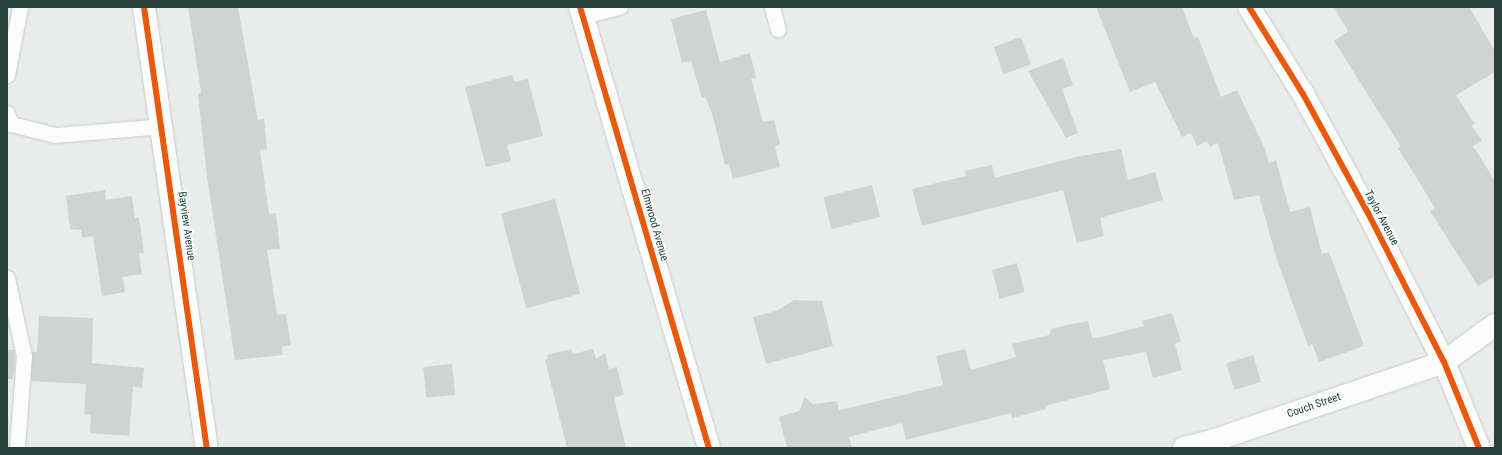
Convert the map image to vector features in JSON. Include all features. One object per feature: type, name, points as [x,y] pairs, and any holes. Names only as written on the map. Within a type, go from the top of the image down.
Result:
[{"type":"street","name":"Bayview Avenue","points":[[144,7],[207,448]]},
{"type":"street","name":"Taylor Avenue","points":[[1249,7],[1304,94],[1444,362],[1479,448]]},
{"type":"street","name":"Elmwood Avenue","points":[[582,12],[710,448]]},
{"type":"street","name":"Couch Street","points":[[1184,448],[1213,444],[1444,362],[1495,325]]},
{"type":"lane","points":[[7,75],[20,7]]},
{"type":"lane","points":[[582,12],[620,7]]},
{"type":"lane","points":[[772,7],[778,29]]},
{"type":"lane","points":[[7,114],[11,124],[55,135],[162,126]]},
{"type":"lane","points":[[7,278],[24,356],[17,448]]},
{"type":"building","points":[[188,7],[238,7],[258,120],[264,119],[267,149],[260,150],[269,214],[276,213],[280,249],[267,250],[277,315],[286,314],[291,345],[282,347],[283,355],[235,360],[207,177],[198,95],[201,92]]},
{"type":"building","points":[[1096,7],[1182,7],[1194,38],[1198,37],[1221,97],[1237,90],[1264,147],[1269,163],[1276,160],[1290,212],[1310,207],[1322,254],[1329,252],[1364,346],[1319,362],[1312,344],[1308,346],[1276,257],[1259,195],[1234,200],[1218,143],[1210,147],[1207,141],[1197,146],[1191,133],[1182,137],[1155,82],[1130,92]]},
{"type":"building","points":[[1334,7],[1469,7],[1495,51],[1495,72],[1456,95],[1475,124],[1472,126],[1482,141],[1473,146],[1495,181],[1495,276],[1478,286],[1430,211],[1435,208],[1398,148],[1401,147],[1334,41],[1348,31]]},
{"type":"building","points":[[706,10],[720,62],[750,53],[756,77],[751,79],[763,122],[774,120],[780,144],[775,146],[780,167],[733,179],[729,164],[725,165],[712,113],[705,97],[702,98],[691,61],[682,63],[671,19]]},
{"type":"building","points":[[1021,37],[1031,64],[1004,74],[994,47]]},
{"type":"building","points":[[1063,58],[1073,85],[1062,89],[1078,133],[1066,138],[1028,71]]},
{"type":"building","points":[[512,75],[514,82],[528,79],[543,136],[507,145],[511,161],[486,167],[465,87]]},
{"type":"building","points":[[1121,149],[1128,180],[1155,172],[1163,200],[1100,218],[1104,236],[1077,243],[1063,190],[922,226],[912,189],[966,176],[965,171],[992,165],[995,178],[1076,157]]},
{"type":"building","points":[[872,185],[880,217],[831,229],[823,197]]},
{"type":"building","points":[[105,190],[106,200],[132,196],[135,218],[139,218],[144,253],[139,254],[142,274],[123,277],[125,292],[102,296],[93,236],[82,238],[81,230],[70,229],[66,196]]},
{"type":"building","points":[[555,199],[580,294],[526,308],[501,213]]},
{"type":"building","points":[[1017,263],[1025,292],[1000,299],[992,270]]},
{"type":"building","points":[[794,300],[822,301],[833,346],[766,364],[753,317],[776,311]]},
{"type":"building","points":[[1172,313],[1181,341],[1175,344],[1182,370],[1153,378],[1146,352],[1103,360],[1110,389],[1045,406],[1046,409],[1012,418],[1011,413],[906,440],[902,423],[849,437],[852,448],[787,448],[779,417],[799,411],[805,397],[813,404],[837,401],[839,410],[862,405],[943,385],[936,356],[965,349],[971,370],[1016,357],[1012,344],[1049,335],[1051,329],[1088,321],[1092,338],[1097,338],[1144,326],[1142,321]]},
{"type":"building","points":[[39,316],[93,318],[92,363],[144,368],[142,388],[133,387],[129,436],[90,433],[91,415],[84,414],[86,384],[31,381],[32,352],[37,352]]},
{"type":"building","points":[[571,349],[573,354],[593,349],[596,359],[605,353],[609,369],[617,367],[624,395],[614,397],[626,448],[567,448],[545,360],[548,359],[547,355]]},
{"type":"building","points":[[7,350],[14,350],[15,357],[13,379],[7,379]]},
{"type":"building","points":[[1253,355],[1261,382],[1234,390],[1226,363]]},
{"type":"building","points":[[452,364],[455,395],[426,398],[423,367]]},
{"type":"cycle path","points":[[144,7],[207,448]]},
{"type":"cycle path","points":[[580,7],[709,448]]},
{"type":"cycle path","points":[[1249,7],[1303,94],[1368,213],[1444,362],[1479,448]]}]
